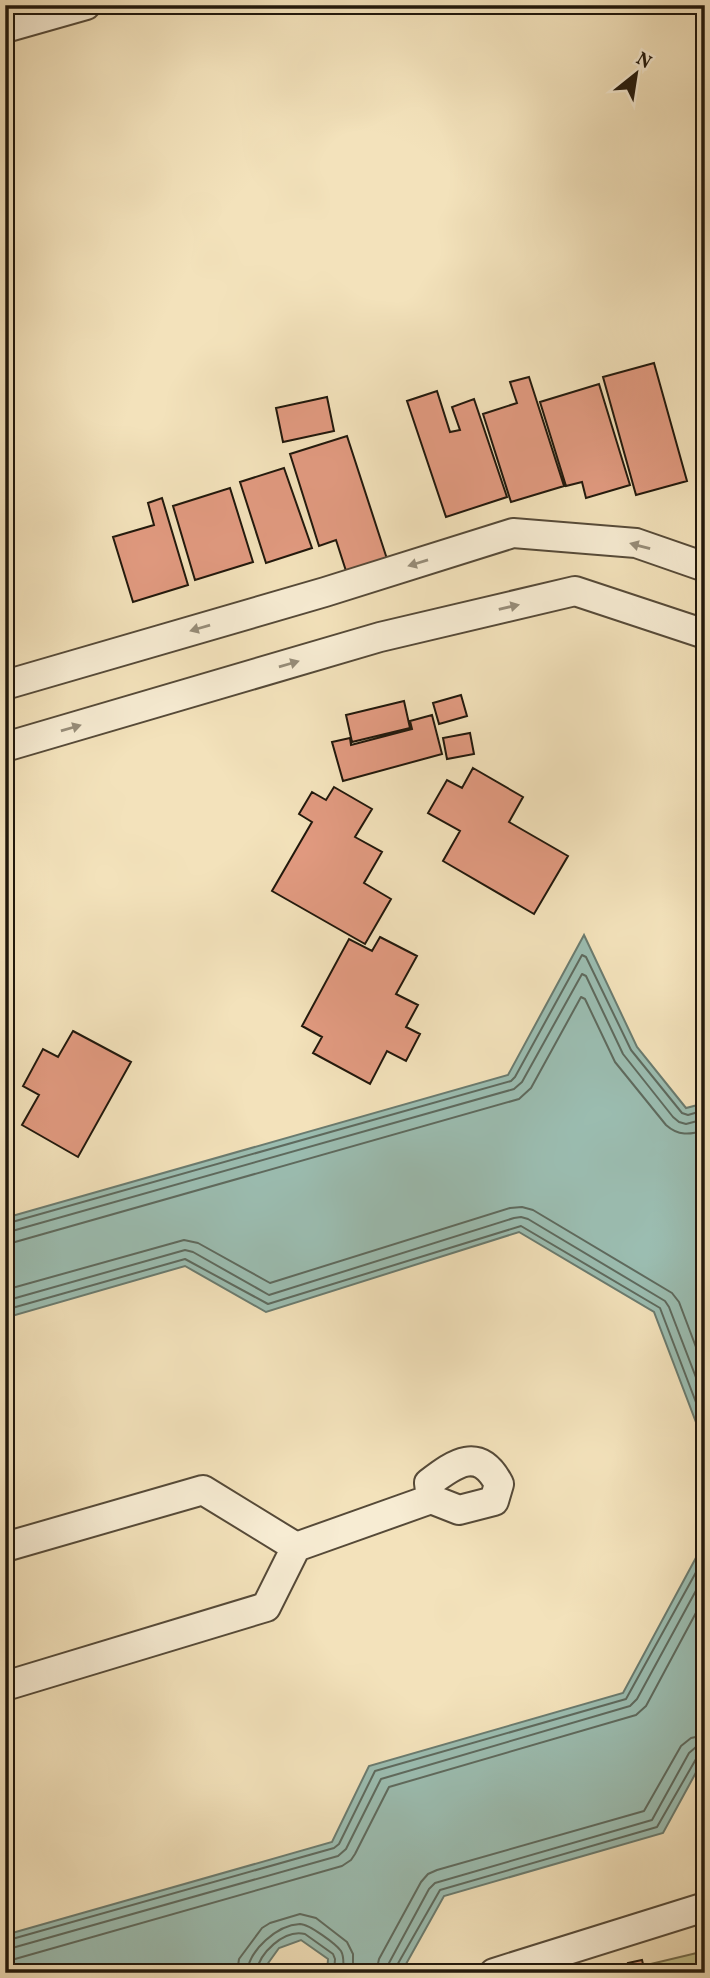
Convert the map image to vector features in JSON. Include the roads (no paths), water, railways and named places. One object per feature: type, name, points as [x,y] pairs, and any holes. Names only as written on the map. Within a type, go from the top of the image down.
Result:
[{"type":"street","points":[[5,28],[86,5]]},
{"type":"street","points":[[5,685],[325,592],[513,533],[635,543],[705,567]]},
{"type":"street","points":[[5,747],[380,637],[575,592],[705,634]]},
{"type":"street","points":[[5,1547],[203,1490],[296,1547]]},
{"type":"street","points":[[5,1686],[266,1607],[296,1547],[431,1499]]},
{"type":"street","points":[[494,1973],[705,1907]]},
{"type":"water","points":[[584,935],[637,1047],[686,1108],[705,1103],[705,1446],[654,1312],[519,1232],[266,1312],[185,1266],[5,1318],[5,1218],[508,1075]]},
{"type":"water","points":[[705,1541],[705,1756],[663,1833],[444,1896],[401,1973],[327,1973],[328,1959],[301,1940],[279,1948],[261,1973],[5,1973],[5,1935],[332,1842],[369,1766],[623,1693]]}]
